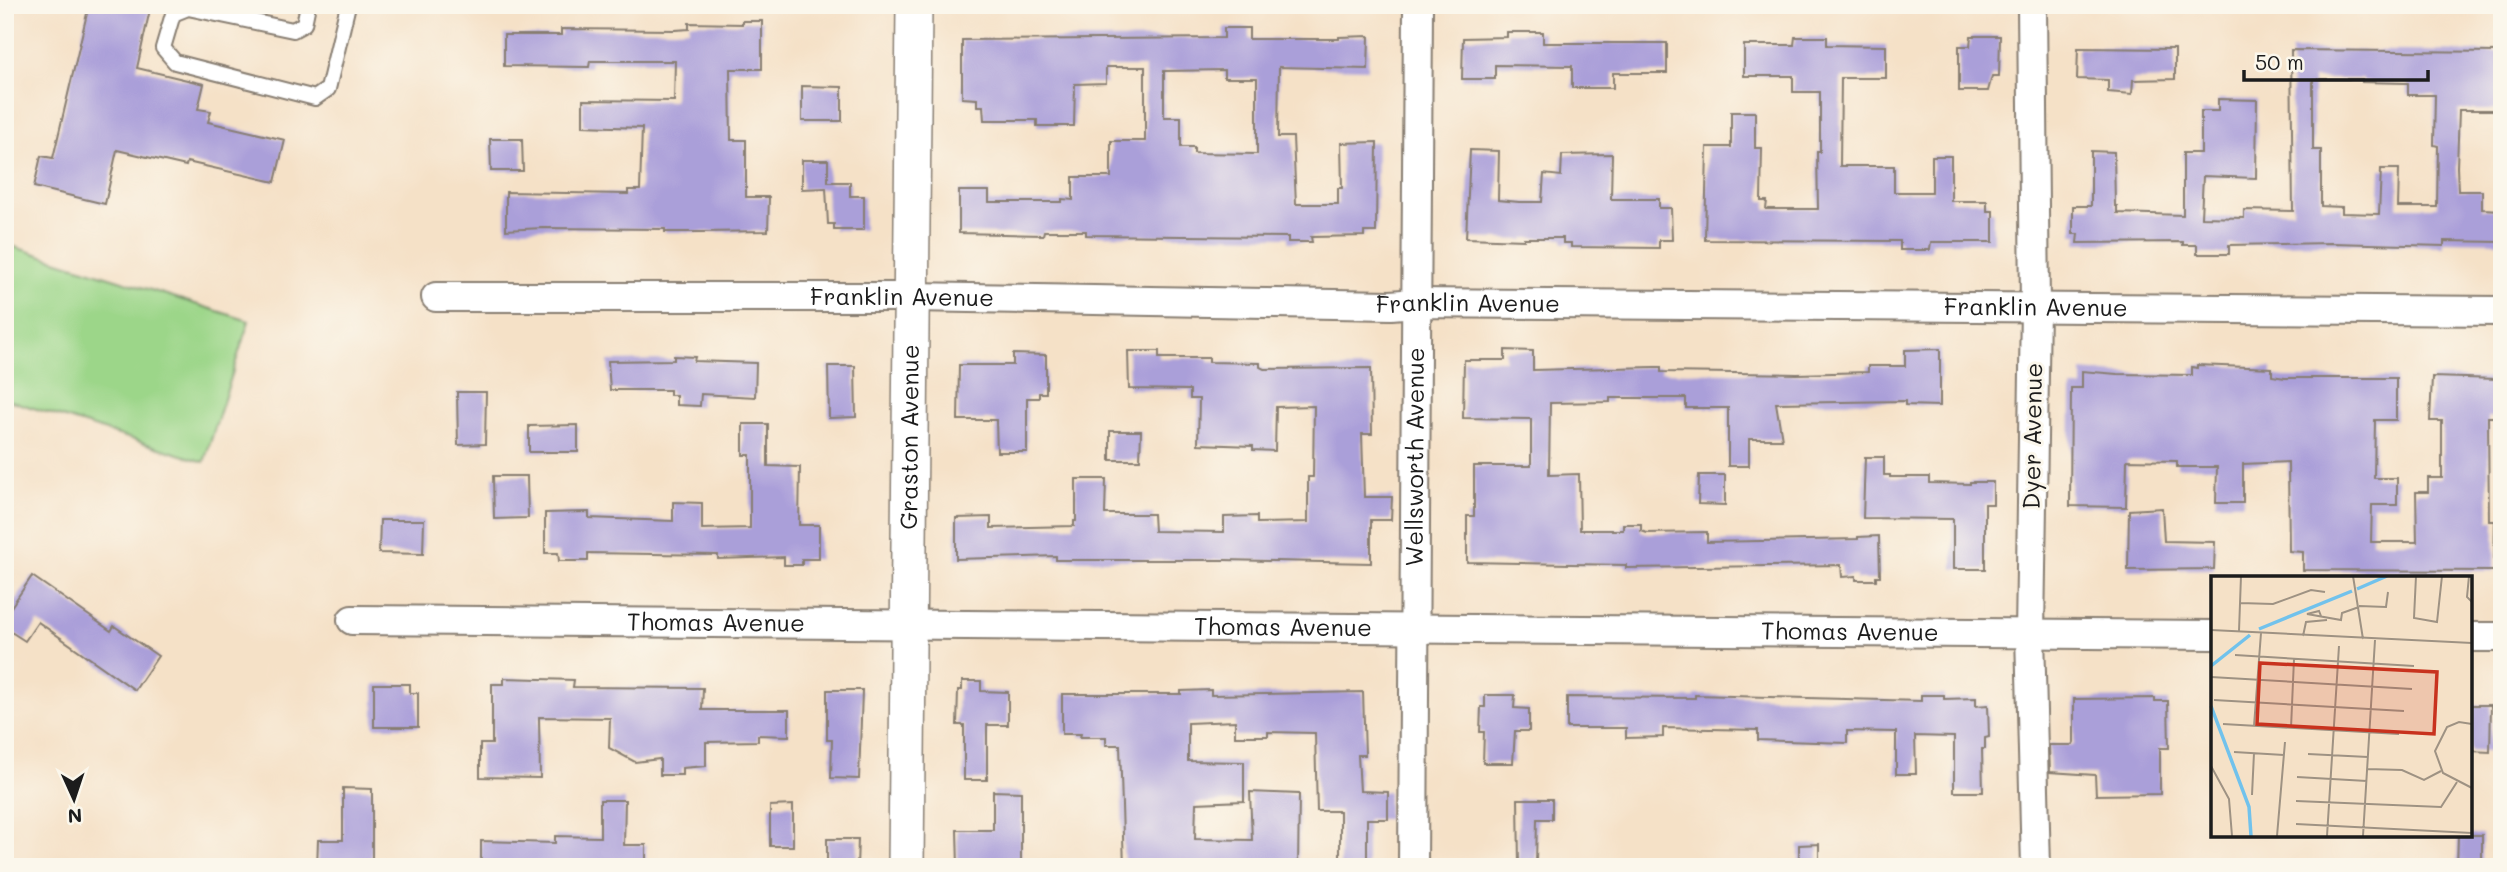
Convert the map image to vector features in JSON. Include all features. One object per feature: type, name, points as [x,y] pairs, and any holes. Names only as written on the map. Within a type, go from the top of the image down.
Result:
[{"type":"street","name":"Graston Avenue","points":[[905,867],[914,5]]},
{"type":"street","name":"Wellsworth Avenue","points":[[1413,867],[1418,5]]},
{"type":"street","name":"Dyer Avenue","points":[[2032,5],[2035,307],[2030,634],[2035,867]]},
{"type":"street","name":"Franklin Avenue","points":[[436,297],[912,297],[1391,305],[1415,303],[2502,311]]},
{"type":"street","name":"Thomas Avenue","points":[[352,620],[2211,635]]},
{"type":"street","points":[[2472,637],[2502,638]]},
{"type":"lane","points":[[308,5],[304,24],[293,30],[188,8],[173,14],[163,48],[175,62],[315,98],[328,89],[348,5]]},
{"type":"green space","points":[[5,244],[249,321],[204,462],[5,399]]},
{"type":"building","points":[[89,5],[151,5],[137,68],[204,84],[198,109],[211,111],[208,122],[285,140],[275,182],[187,162],[186,166],[117,150],[105,204],[34,187],[41,156],[53,158]]},
{"type":"building","points":[[742,21],[762,21],[762,69],[730,69],[731,140],[746,140],[746,197],[769,197],[768,231],[665,232],[665,229],[542,228],[506,230],[506,192],[628,194],[628,190],[640,190],[642,128],[583,126],[583,100],[674,101],[675,61],[590,61],[589,67],[504,66],[504,35],[561,35],[561,29],[675,30],[689,29],[689,23],[742,24]]},
{"type":"building","points":[[1224,28],[1249,28],[1249,39],[1339,39],[1369,36],[1368,69],[1279,67],[1278,137],[1293,137],[1296,204],[1338,204],[1338,188],[1342,188],[1341,143],[1377,142],[1376,232],[1364,232],[1364,236],[1311,237],[1312,242],[1288,242],[1288,237],[1086,235],[1086,231],[1044,231],[1043,235],[959,233],[959,191],[989,191],[989,202],[1073,200],[1073,177],[1111,177],[1111,141],[1145,141],[1145,67],[1106,67],[1106,83],[1075,84],[1074,126],[1037,126],[1037,120],[984,120],[983,106],[977,106],[977,99],[962,98],[962,40],[1224,38]],"holes":[[[1224,70],[1224,78],[1257,78],[1257,154],[1194,153],[1194,147],[1181,147],[1181,117],[1164,117],[1164,71]]]},
{"type":"building","points":[[1507,32],[1543,32],[1543,43],[1667,43],[1667,73],[1613,73],[1613,88],[1572,88],[1572,66],[1495,65],[1495,79],[1462,79],[1463,38],[1507,37]]},
{"type":"building","points":[[1971,36],[2000,36],[1999,76],[1992,76],[1988,91],[1959,91],[1959,46],[1970,46]]},
{"type":"building","points":[[1795,37],[1827,37],[1827,45],[1886,46],[1886,78],[1841,78],[1840,166],[1894,166],[1894,192],[1932,192],[1932,156],[1951,156],[1951,201],[1987,201],[1987,211],[1993,211],[1993,242],[1931,242],[1930,250],[1900,250],[1900,241],[1705,240],[1707,147],[1731,147],[1731,112],[1755,112],[1755,148],[1762,148],[1761,201],[1767,201],[1766,209],[1818,209],[1820,92],[1793,92],[1793,76],[1744,76],[1744,45],[1794,45]]},
{"type":"building","points":[[2078,48],[2175,49],[2175,79],[2133,80],[2132,94],[2108,92],[2108,80],[2077,79]]},
{"type":"building","points":[[2291,50],[2502,52],[2502,110],[2459,110],[2457,167],[2458,191],[2482,191],[2482,209],[2502,210],[2501,242],[2444,241],[2444,246],[2332,243],[2229,245],[2229,254],[2197,254],[2197,245],[2183,245],[2183,242],[2077,243],[2078,234],[2073,234],[2073,206],[2091,206],[2091,151],[2114,152],[2117,213],[2183,215],[2183,153],[2201,153],[2201,111],[2218,111],[2218,99],[2257,100],[2256,178],[2203,176],[2201,217],[2244,218],[2244,210],[2293,211]],"holes":[[[2313,79],[2362,79],[2362,82],[2408,83],[2408,95],[2435,95],[2437,207],[2398,207],[2399,169],[2381,169],[2379,214],[2342,213],[2342,207],[2321,206],[2321,150],[2313,150]]]},
{"type":"building","points":[[802,86],[842,87],[842,121],[802,121]]},
{"type":"building","points":[[490,139],[522,139],[523,171],[491,171]]},
{"type":"building","points":[[1470,150],[1499,151],[1498,200],[1519,202],[1542,202],[1544,174],[1561,176],[1562,155],[1612,154],[1611,199],[1659,199],[1659,208],[1671,208],[1672,240],[1659,240],[1659,248],[1571,247],[1571,243],[1563,243],[1563,238],[1466,238]]},
{"type":"building","points":[[802,160],[828,160],[828,182],[850,182],[850,196],[864,196],[864,230],[834,230],[834,224],[828,224],[826,188],[802,189]]},
{"type":"building","points":[[1940,349],[1940,406],[1905,405],[1905,401],[1776,403],[1782,439],[1749,439],[1749,466],[1728,466],[1728,408],[1686,408],[1686,398],[1610,398],[1610,402],[1550,403],[1549,475],[1579,474],[1580,530],[1623,530],[1623,524],[1641,524],[1641,531],[1647,533],[1707,532],[1707,542],[1858,539],[1879,536],[1880,576],[1876,576],[1876,580],[1856,580],[1856,576],[1842,577],[1841,565],[1626,568],[1626,565],[1467,562],[1467,516],[1474,516],[1474,466],[1531,466],[1531,419],[1463,418],[1464,360],[1505,360],[1505,350],[1533,351],[1533,370],[1661,367],[1661,372],[1797,374],[1868,372],[1868,366],[1905,366],[1905,350]]},
{"type":"building","points":[[1128,351],[1159,351],[1159,358],[1209,358],[1209,362],[1260,363],[1260,367],[1264,369],[1371,368],[1372,434],[1362,434],[1364,497],[1392,497],[1391,520],[1371,520],[1371,563],[1056,560],[1056,556],[956,559],[956,518],[991,517],[991,528],[1074,526],[1076,479],[1106,479],[1105,514],[1153,514],[1154,531],[1224,532],[1224,517],[1257,516],[1257,523],[1308,522],[1308,477],[1313,477],[1314,406],[1276,407],[1275,451],[1253,450],[1253,446],[1198,444],[1199,399],[1190,399],[1190,390],[1129,389]]},
{"type":"building","points":[[1013,354],[1046,355],[1046,393],[1039,393],[1039,398],[1027,398],[1027,452],[997,452],[996,420],[958,420],[959,365],[1013,365]]},
{"type":"building","points":[[674,356],[695,357],[694,361],[756,363],[755,397],[701,394],[700,406],[676,405],[676,395],[670,395],[670,390],[610,390],[608,361],[674,360]]},
{"type":"building","points":[[2197,365],[2272,368],[2272,376],[2285,378],[2396,378],[2396,420],[2375,420],[2374,478],[2397,478],[2397,505],[2372,505],[2371,542],[2417,542],[2416,492],[2428,492],[2428,478],[2442,478],[2442,421],[2430,421],[2432,377],[2498,379],[2498,417],[2488,417],[2489,521],[2495,521],[2494,571],[2303,570],[2303,552],[2289,551],[2288,462],[2243,464],[2243,503],[2216,503],[2217,467],[2177,467],[2177,461],[2127,460],[2126,507],[2070,506],[2071,388],[2082,388],[2082,371],[2192,375],[2192,367],[2197,368]]},
{"type":"building","points":[[828,366],[855,366],[856,417],[829,418]]},
{"type":"building","points":[[457,392],[486,392],[485,444],[458,445]]},
{"type":"building","points":[[743,424],[768,424],[768,466],[800,467],[799,525],[819,525],[819,559],[802,559],[802,565],[784,565],[784,557],[718,559],[718,555],[588,553],[588,561],[559,561],[558,553],[545,553],[545,513],[589,512],[589,518],[673,521],[673,502],[702,503],[702,529],[750,528],[750,455],[743,455]]},
{"type":"building","points":[[578,425],[578,452],[529,452],[529,426]]},
{"type":"building","points":[[1110,431],[1141,431],[1140,460],[1110,460]]},
{"type":"building","points":[[1865,457],[1884,457],[1884,475],[1890,477],[1929,477],[1929,483],[1993,482],[1993,504],[1985,504],[1985,569],[1953,569],[1953,519],[1863,518]]},
{"type":"building","points":[[1699,475],[1725,475],[1725,505],[1698,504]]},
{"type":"building","points":[[493,476],[527,476],[528,518],[494,519]]},
{"type":"building","points":[[2162,508],[2164,541],[2215,542],[2214,569],[2128,570],[2129,510]]},
{"type":"building","points":[[380,520],[424,520],[423,554],[379,553]]},
{"type":"building","points":[[32,576],[111,631],[114,626],[158,656],[135,690],[38,622],[25,641],[5,628],[5,616]]},
{"type":"building","points":[[504,678],[574,680],[573,687],[703,688],[702,710],[789,710],[789,736],[758,735],[758,741],[706,742],[706,766],[682,768],[682,775],[660,775],[660,759],[635,762],[609,748],[610,718],[539,717],[540,778],[480,777],[480,744],[492,744],[492,684],[504,684]]},
{"type":"building","points":[[962,681],[981,681],[981,691],[1008,692],[1008,725],[987,725],[987,780],[964,780],[964,725],[957,725],[958,690],[962,690]]},
{"type":"building","points":[[374,684],[410,684],[410,693],[418,693],[418,727],[374,727]]},
{"type":"building","points":[[827,690],[862,690],[859,779],[831,778],[832,740],[827,740]]},
{"type":"building","points":[[1211,690],[1211,695],[1363,692],[1365,755],[1358,755],[1360,791],[1388,792],[1388,819],[1367,819],[1367,867],[1340,867],[1340,811],[1317,811],[1315,733],[1268,732],[1268,736],[1235,736],[1235,721],[1188,723],[1188,761],[1244,762],[1244,801],[1196,803],[1195,839],[1252,840],[1250,792],[1299,794],[1298,867],[1124,867],[1120,745],[1106,745],[1106,737],[1062,734],[1062,694],[1181,694],[1181,691]]},
{"type":"building","points":[[1485,695],[1515,695],[1514,708],[1529,709],[1529,731],[1515,731],[1513,763],[1483,763],[1484,732],[1480,732],[1481,707],[1485,707]]},
{"type":"building","points":[[1695,695],[1921,701],[1921,695],[1944,695],[1944,699],[1976,698],[1976,706],[1988,705],[1989,737],[1985,738],[1985,749],[1982,749],[1983,792],[1954,792],[1954,737],[1915,736],[1916,774],[1896,774],[1896,732],[1847,731],[1847,743],[1758,740],[1758,730],[1663,728],[1663,737],[1626,738],[1626,728],[1567,728],[1567,697],[1695,698]]},
{"type":"building","points":[[2155,698],[2155,701],[2168,701],[2169,748],[2160,748],[2160,794],[2096,795],[2095,775],[2050,772],[2049,745],[2074,743],[2074,699]]},
{"type":"building","points":[[2472,705],[2491,705],[2490,752],[2472,751]]},
{"type":"building","points":[[343,788],[372,789],[372,867],[317,867],[318,840],[343,840]]},
{"type":"building","points":[[993,791],[1021,792],[1021,867],[958,867],[957,830],[993,830]]},
{"type":"building","points":[[1518,799],[1552,799],[1552,819],[1537,819],[1536,864],[1519,864]]},
{"type":"building","points":[[600,800],[625,800],[624,845],[646,845],[646,867],[481,867],[481,841],[555,843],[555,836],[600,837]]},
{"type":"building","points":[[793,805],[793,846],[770,846],[770,806]]},
{"type":"building","points":[[2482,835],[2482,867],[2457,867],[2458,837]]},
{"type":"building","points":[[827,839],[858,839],[857,867],[827,867]]},
{"type":"building","points":[[1819,844],[1819,867],[1799,867],[1799,845]]}]
